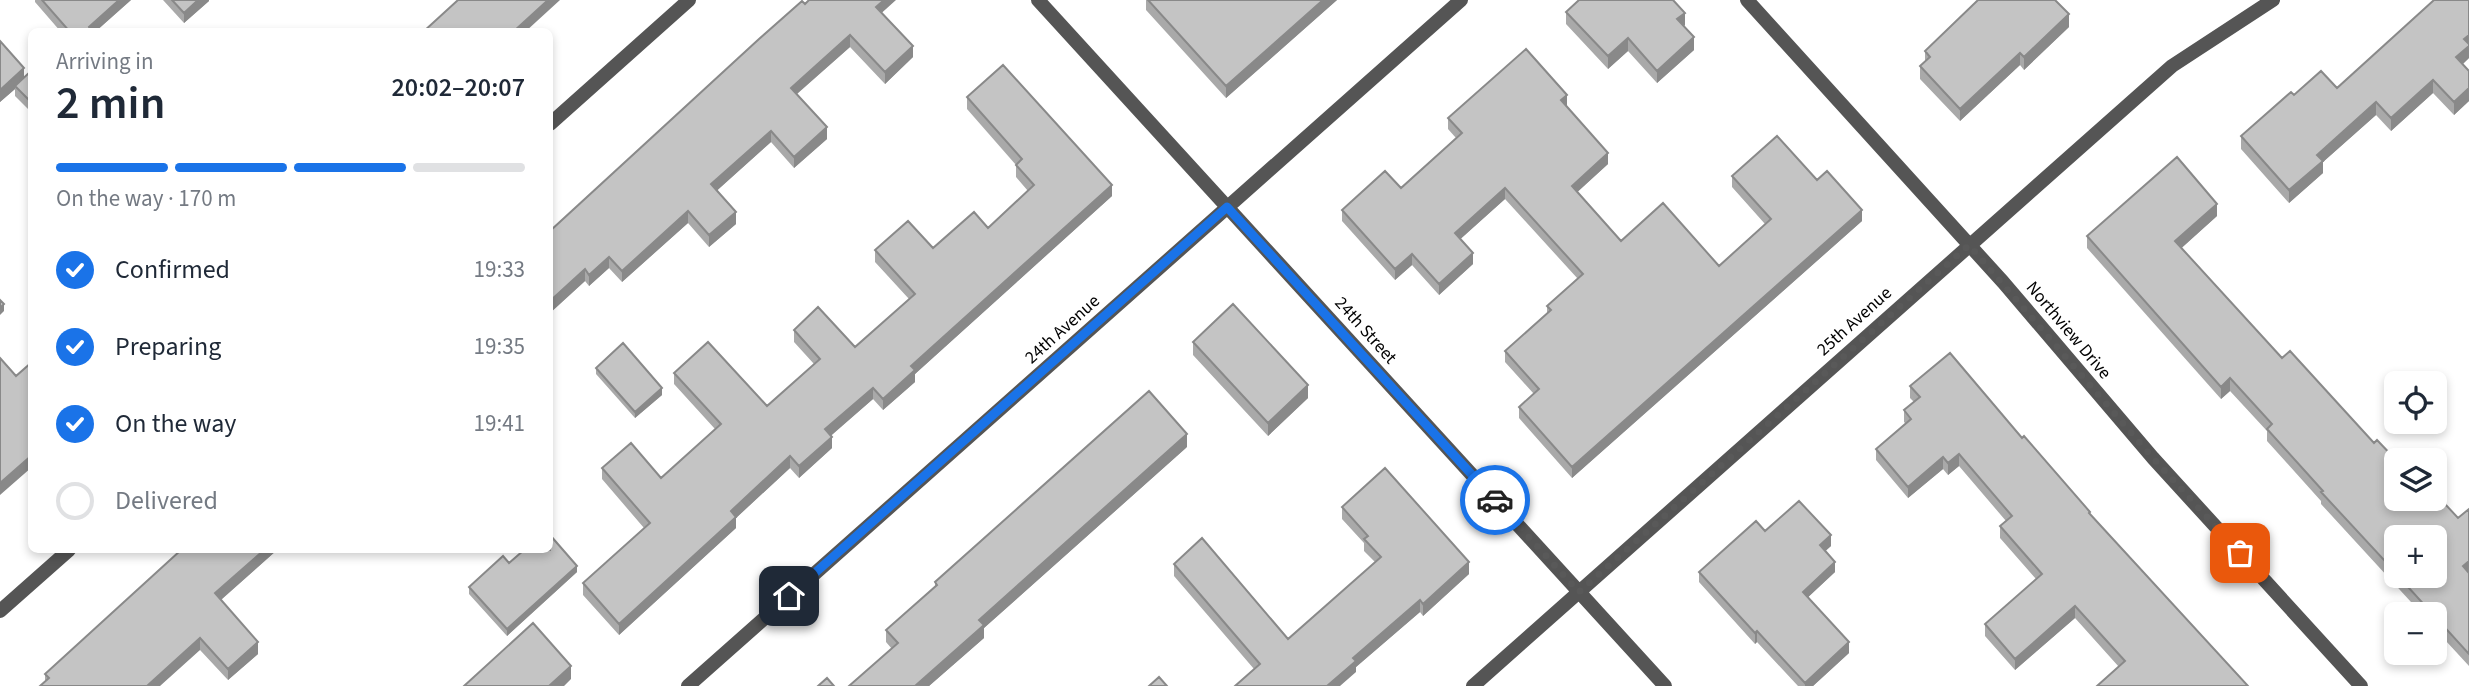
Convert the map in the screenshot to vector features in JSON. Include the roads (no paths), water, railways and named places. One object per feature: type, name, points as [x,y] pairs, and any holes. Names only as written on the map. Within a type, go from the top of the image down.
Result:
[{"type":"street","points":[[553,121],[689,0]]},
{"type":"street","name":"24th Street","points":[[1038,0],[1665,686]]},
{"type":"street","name":"24th Avenue","points":[[688,686],[1461,0]]},
{"type":"street","name":"Northview Drive","points":[[1747,0],[1969,245],[2153,458],[2361,686]]},
{"type":"street","name":"25th Avenue","points":[[1473,686],[2172,66],[2273,0]]},
{"type":"street","points":[[0,611],[66,553]]}]
